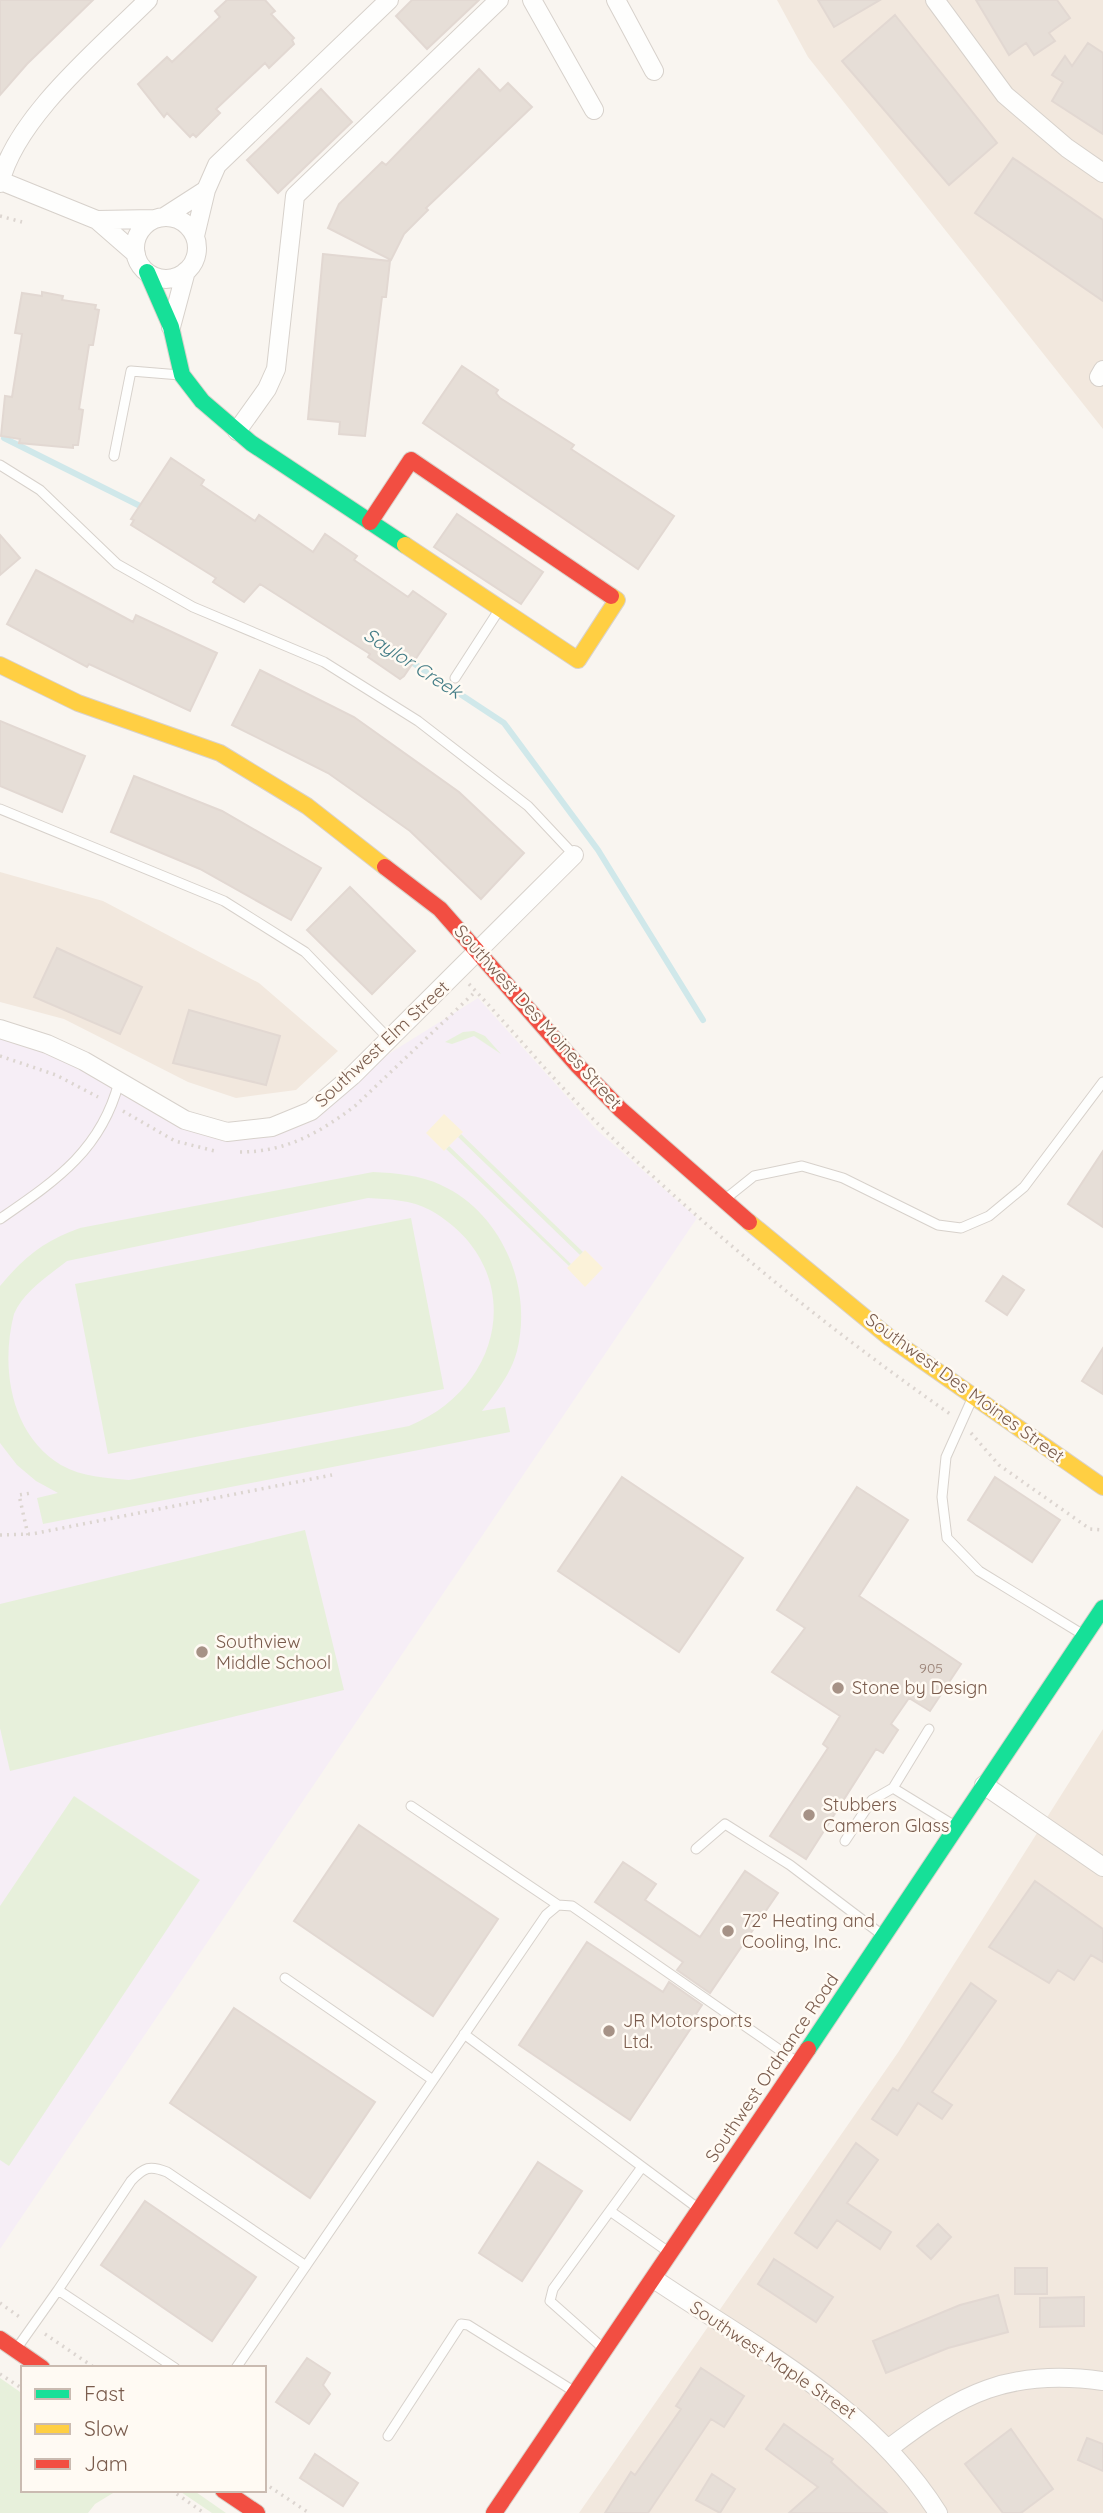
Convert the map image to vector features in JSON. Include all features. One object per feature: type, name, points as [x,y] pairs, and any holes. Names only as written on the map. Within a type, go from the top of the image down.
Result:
[{"type":"street","points":[[148,0],[52,95],[3,159],[0,182],[97,220],[136,254],[147,272],[171,327],[182,375],[202,401],[237,431],[370,522],[578,660],[617,600],[411,460],[370,522]]},
{"type":"street","points":[[171,327],[186,271],[196,255],[195,236],[206,190],[217,165],[389,0]]},
{"type":"street","points":[[237,431],[267,388],[276,369],[295,196],[499,0]]},
{"type":"street","points":[[532,0],[594,110]]},
{"type":"street","points":[[616,0],[654,71]]},
{"type":"street","points":[[935,0],[1005,95],[1067,148],[1103,173]]},
{"type":"street","points":[[136,254],[139,233],[206,190]]},
{"type":"street","points":[[97,220],[160,218],[183,221],[195,236]]},
{"type":"street","points":[[147,272],[167,279],[186,271]]},
{"type":"street","name":"Southwest Des Moines Street","points":[[0,665],[78,703],[220,754],[307,806],[440,909],[620,1109],[723,1201],[890,1338],[1103,1487]]},
{"type":"street","name":"Southwest Elm Street","points":[[0,1029],[47,1044],[185,1120],[227,1132],[272,1127],[311,1111],[479,952],[574,855]]},
{"type":"street","name":"Southwest Ordnance Road","points":[[494,2513],[671,2254],[1103,1608]]},
{"type":"street","points":[[984,1785],[1103,1867]]},
{"type":"street","name":"Southwest Maple Street","points":[[654,2279],[839,2402],[888,2449],[938,2513]]},
{"type":"street","points":[[0,2339],[39,2366]]},
{"type":"street","points":[[888,2449],[932,2416],[981,2392],[1020,2379],[1057,2377],[1103,2381]]},
{"type":"street","points":[[226,2492],[257,2513]]},
{"type":"lane","points":[[114,456],[131,371],[182,375]]},
{"type":"lane","points":[[0,465],[40,490],[117,564],[193,607],[324,662],[418,721],[528,806],[574,855]]},
{"type":"lane","points":[[455,678],[500,608]]},
{"type":"lane","points":[[0,809],[224,901],[305,952],[389,1039]]},
{"type":"lane","points":[[0,1219],[60,1178],[77,1161],[98,1134],[120,1082]]},
{"type":"lane","points":[[723,1201],[754,1176],[802,1166],[843,1178],[938,1225],[961,1228],[989,1216],[1024,1187],[1103,1082]]},
{"type":"lane","points":[[974,1395],[946,1457],[942,1497],[947,1538],[979,1571],[1085,1636]]},
{"type":"lane","points":[[845,1841],[872,1800],[893,1787],[929,1729]]},
{"type":"lane","points":[[893,1787],[956,1827]]},
{"type":"lane","points":[[411,1806],[558,1905],[572,1906],[799,2063]]},
{"type":"lane","points":[[696,1849],[724,1824],[790,1865],[883,1936]]},
{"type":"lane","points":[[237,2366],[546,1915],[558,1905]]},
{"type":"lane","points":[[285,1978],[433,2080]]},
{"type":"lane","points":[[464,2034],[700,2210]]},
{"type":"lane","points":[[16,2350],[131,2181],[142,2169],[152,2166],[167,2172],[306,2266]]},
{"type":"lane","points":[[606,2350],[550,2301],[553,2289],[642,2166]]},
{"type":"lane","points":[[610,2211],[671,2254]]},
{"type":"lane","points":[[58,2290],[172,2366]]},
{"type":"lane","points":[[388,2436],[461,2324],[468,2325],[576,2393]]},
{"type":"path","points":[[0,216],[22,222]]},
{"type":"path","points":[[230,1152],[262,1152],[298,1144],[334,1122],[355,1106],[497,973]]},
{"type":"path","points":[[0,1056],[56,1075],[175,1141],[220,1152]]},
{"type":"path","points":[[0,1535],[28,1535],[332,1475]]},
{"type":"path","points":[[28,1535],[19,1495],[31,1493]]},
{"type":"path","points":[[0,2303],[92,2366]]},
{"type":"path","points":[[0,2374],[21,2388]]},
{"type":"path","points":[[266,2484],[309,2513]]},
{"type":"path","points":[[174,2492],[204,2513]]},
{"type":"shaded area","points":[[777,0],[1103,0],[1103,429],[808,57]]},
{"type":"shaded area","points":[[0,872],[103,901],[259,983],[338,1051],[296,1090],[236,1098],[188,1082],[64,1019],[0,1002]]},
{"type":"shaded area","name":"Southview Middle School","points":[[478,998],[597,1130],[697,1218],[0,2249],[0,1029],[185,1120],[272,1127]]},
{"type":"shaded area","points":[[1103,1729],[1103,2513],[579,2513],[899,2051]]},
{"type":"green space","points":[[474,1031],[485,1036],[501,1054],[474,1036],[452,1044],[445,1042],[463,1032]]},
{"type":"green space","points":[[461,1134],[583,1252],[580,1255],[458,1137]]},
{"type":"green space","points":[[449,1146],[571,1264],[569,1266],[446,1149]]},
{"type":"green space","points":[[373,1172],[416,1177],[441,1185],[481,1214],[508,1254],[516,1278],[521,1327],[517,1351],[507,1375],[482,1411],[505,1407],[510,1432],[43,1524],[37,1498],[58,1493],[36,1481],[17,1465],[0,1443],[0,1286],[36,1251],[56,1238],[80,1228]],"holes":[[[368,1198],[416,1204],[430,1210],[461,1233],[482,1261],[492,1292],[493,1324],[485,1355],[468,1383],[442,1407],[409,1426],[129,1480],[95,1476],[69,1469],[44,1452],[31,1436],[20,1418],[10,1378],[8,1356],[14,1314],[30,1291],[67,1261]]]},
{"type":"green space","points":[[411,1218],[444,1389],[108,1454],[75,1284]]},
{"type":"green space","points":[[305,1530],[344,1690],[10,1771],[0,1728],[0,1604]]},
{"type":"green space","points":[[74,1796],[200,1880],[9,2166],[0,2160],[0,1906]]},
{"type":"green space","points":[[0,2378],[21,2393],[21,2492],[115,2492],[95,2504],[88,2513],[0,2513]]},
{"type":"green space","points":[[181,2492],[196,2492],[226,2513],[212,2513]]},
{"type":"sand","points":[[444,1114],[463,1132],[444,1151],[426,1133]]},
{"type":"sand","points":[[585,1250],[603,1268],[585,1287],[567,1268]]},
{"type":"building","points":[[0,0],[93,0],[27,64],[0,95]]},
{"type":"building","points":[[227,0],[265,0],[275,11],[271,14],[294,38],[294,44],[269,68],[265,63],[216,109],[220,113],[196,137],[193,134],[190,137],[167,113],[164,117],[138,84],[167,57],[172,62],[220,17],[215,11]]},
{"type":"building","points":[[412,0],[479,0],[427,49],[396,16]]},
{"type":"building","points":[[818,0],[880,0],[834,27]]},
{"type":"building","points":[[976,0],[1057,0],[1070,18],[1049,33],[1055,41],[1034,55],[1026,43],[1009,55]]},
{"type":"building","points":[[895,15],[997,143],[949,185],[842,61]]},
{"type":"building","points":[[1088,43],[1103,53],[1103,134],[1052,101],[1063,82],[1052,75],[1065,56],[1072,66]]},
{"type":"building","points":[[479,69],[500,91],[508,83],[532,107],[426,208],[428,210],[404,234],[391,260],[328,228],[339,204],[382,162],[386,165]]},
{"type":"building","points":[[321,89],[352,122],[278,193],[247,160]]},
{"type":"building","points":[[1013,158],[1103,220],[1103,301],[975,213]]},
{"type":"building","points":[[323,254],[390,261],[386,297],[382,297],[365,436],[339,434],[340,422],[308,419]]},
{"type":"building","points":[[42,292],[63,296],[62,300],[96,305],[95,309],[99,310],[93,345],[89,345],[79,409],[83,410],[78,445],[73,445],[73,448],[19,443],[20,439],[1,436],[5,396],[12,397],[22,334],[15,333],[22,293],[42,296]]},
{"type":"building","points":[[462,366],[498,390],[496,393],[500,398],[574,445],[571,449],[674,516],[638,569],[423,423]]},
{"type":"building","points":[[171,458],[204,480],[201,485],[255,521],[259,515],[313,552],[325,534],[357,556],[354,560],[408,597],[413,591],[446,614],[404,676],[400,679],[368,657],[370,654],[260,584],[244,602],[213,582],[216,578],[131,525],[134,520],[131,519]]},
{"type":"building","points":[[457,514],[543,572],[521,604],[434,547]]},
{"type":"building","points":[[0,535],[20,558],[0,575]]},
{"type":"building","points":[[36,570],[133,622],[136,615],[217,653],[190,711],[89,664],[87,667],[7,624]]},
{"type":"building","points":[[260,670],[354,717],[459,792],[524,853],[481,899],[410,831],[328,773],[232,725]]},
{"type":"building","points":[[0,721],[85,756],[62,812],[0,786]]},
{"type":"building","points":[[134,776],[222,811],[321,868],[291,920],[200,869],[111,832]]},
{"type":"building","points":[[350,887],[415,951],[372,994],[307,930]]},
{"type":"building","points":[[57,948],[142,987],[120,1034],[34,997]]},
{"type":"building","points":[[189,1010],[280,1036],[266,1085],[173,1063]]},
{"type":"building","points":[[1103,1151],[1103,1227],[1068,1204]]},
{"type":"building","points":[[1003,1276],[1024,1290],[1007,1315],[986,1301]]},
{"type":"building","points":[[1103,1348],[1103,1394],[1082,1381]]},
{"type":"building","points":[[622,1477],[743,1558],[679,1652],[558,1571]]},
{"type":"building","points":[[995,1477],[1060,1520],[1032,1562],[968,1520]]},
{"type":"building","points":[[857,1487],[908,1520],[859,1596],[961,1664],[930,1711],[909,1698],[891,1724],[898,1730],[883,1753],[876,1749],[806,1859],[770,1836],[828,1748],[823,1744],[840,1716],[772,1672],[805,1628],[777,1610]]},
{"type":"building","points":[[359,1825],[498,1919],[433,2016],[294,1921]]},
{"type":"building","points":[[623,1862],[656,1884],[645,1900],[700,1937],[745,1871],[778,1893],[710,1993],[677,1970],[683,1962],[595,1902]]},
{"type":"building","points":[[1035,1881],[1103,1929],[1103,1962],[1091,1955],[1074,1980],[1058,1970],[1049,1983],[989,1947]]},
{"type":"building","name":"JR Motorsports Ltd.","points":[[587,1942],[663,1992],[669,1982],[702,2005],[696,2014],[699,2016],[630,2120],[519,2045]]},
{"type":"building","points":[[971,1983],[996,2001],[932,2092],[952,2105],[942,2119],[918,2103],[897,2135],[872,2119],[893,2088],[898,2091]]},
{"type":"building","points":[[234,2008],[375,2102],[310,2198],[170,2103]]},
{"type":"building","points":[[856,2143],[878,2160],[847,2203],[891,2232],[880,2249],[837,2220],[817,2248],[795,2233]]},
{"type":"building","points":[[538,2162],[582,2191],[522,2281],[479,2253]]},
{"type":"building","points":[[145,2201],[256,2277],[212,2341],[101,2265]]},
{"type":"building","points":[[938,2224],[951,2237],[931,2259],[917,2246]]},
{"type":"building","points":[[774,2259],[833,2297],[816,2322],[758,2284]]},
{"type":"building","points":[[1015,2268],[1047,2268],[1047,2294],[1015,2294]]},
{"type":"building","points":[[998,2295],[1008,2332],[948,2348],[886,2373],[873,2341],[960,2305]]},
{"type":"building","points":[[1084,2297],[1084,2326],[1040,2327],[1040,2298]]},
{"type":"building","points":[[307,2358],[330,2373],[323,2385],[330,2394],[309,2424],[276,2402]]},
{"type":"building","points":[[701,2368],[744,2396],[724,2427],[711,2419],[648,2513],[605,2513],[631,2472],[635,2475],[681,2409],[676,2406]]},
{"type":"building","points":[[784,2424],[833,2459],[831,2462],[887,2513],[789,2513],[818,2487],[766,2449]]},
{"type":"building","points":[[1011,2429],[1053,2489],[1021,2513],[1003,2513],[965,2464]]},
{"type":"building","points":[[1087,2438],[1103,2444],[1103,2471],[1078,2460]]},
{"type":"building","points":[[315,2454],[358,2483],[343,2506],[300,2478]]},
{"type":"building","points":[[712,2474],[735,2489],[720,2513],[696,2500]]},
{"type":"waterway","name":"Saylor Creek","points":[[4,438],[146,509]]},
{"type":"waterway","name":"Saylor Creek","points":[[407,659],[504,723],[598,850],[703,1020]]},
{"type":"traffic: fast","points":[[147,272],[171,327],[182,375],[202,401],[251,443],[405,545]]},
{"type":"traffic: fast","points":[[808,2049],[1103,1608]]},
{"type":"traffic: slow","points":[[405,545],[578,660],[617,600],[611,596]]},
{"type":"traffic: slow","points":[[0,665],[78,703],[220,753],[307,806],[385,867]]},
{"type":"traffic: slow","points":[[749,1222],[890,1338],[1103,1487]]},
{"type":"traffic: jam","points":[[370,522],[411,460],[611,596]]},
{"type":"traffic: jam","points":[[385,867],[440,909],[578,1066],[620,1109],[749,1222]]},
{"type":"traffic: jam","points":[[494,2513],[808,2049]]},
{"type":"traffic: jam","points":[[0,2339],[39,2366]]},
{"type":"traffic: jam","points":[[226,2492],[257,2513]]},
{"type":"place","name":"Southview Middle School","points":[[202,1652]]},
{"type":"place","name":"Stone by Design","points":[[838,1688]]},
{"type":"place","name":"Stubbers Cameron Glass","points":[[809,1815]]},
{"type":"place","name":"72° Heating and Cooling, Inc.","points":[[728,1931]]},
{"type":"place","name":"JR Motorsports Ltd.","points":[[609,2031]]}]
